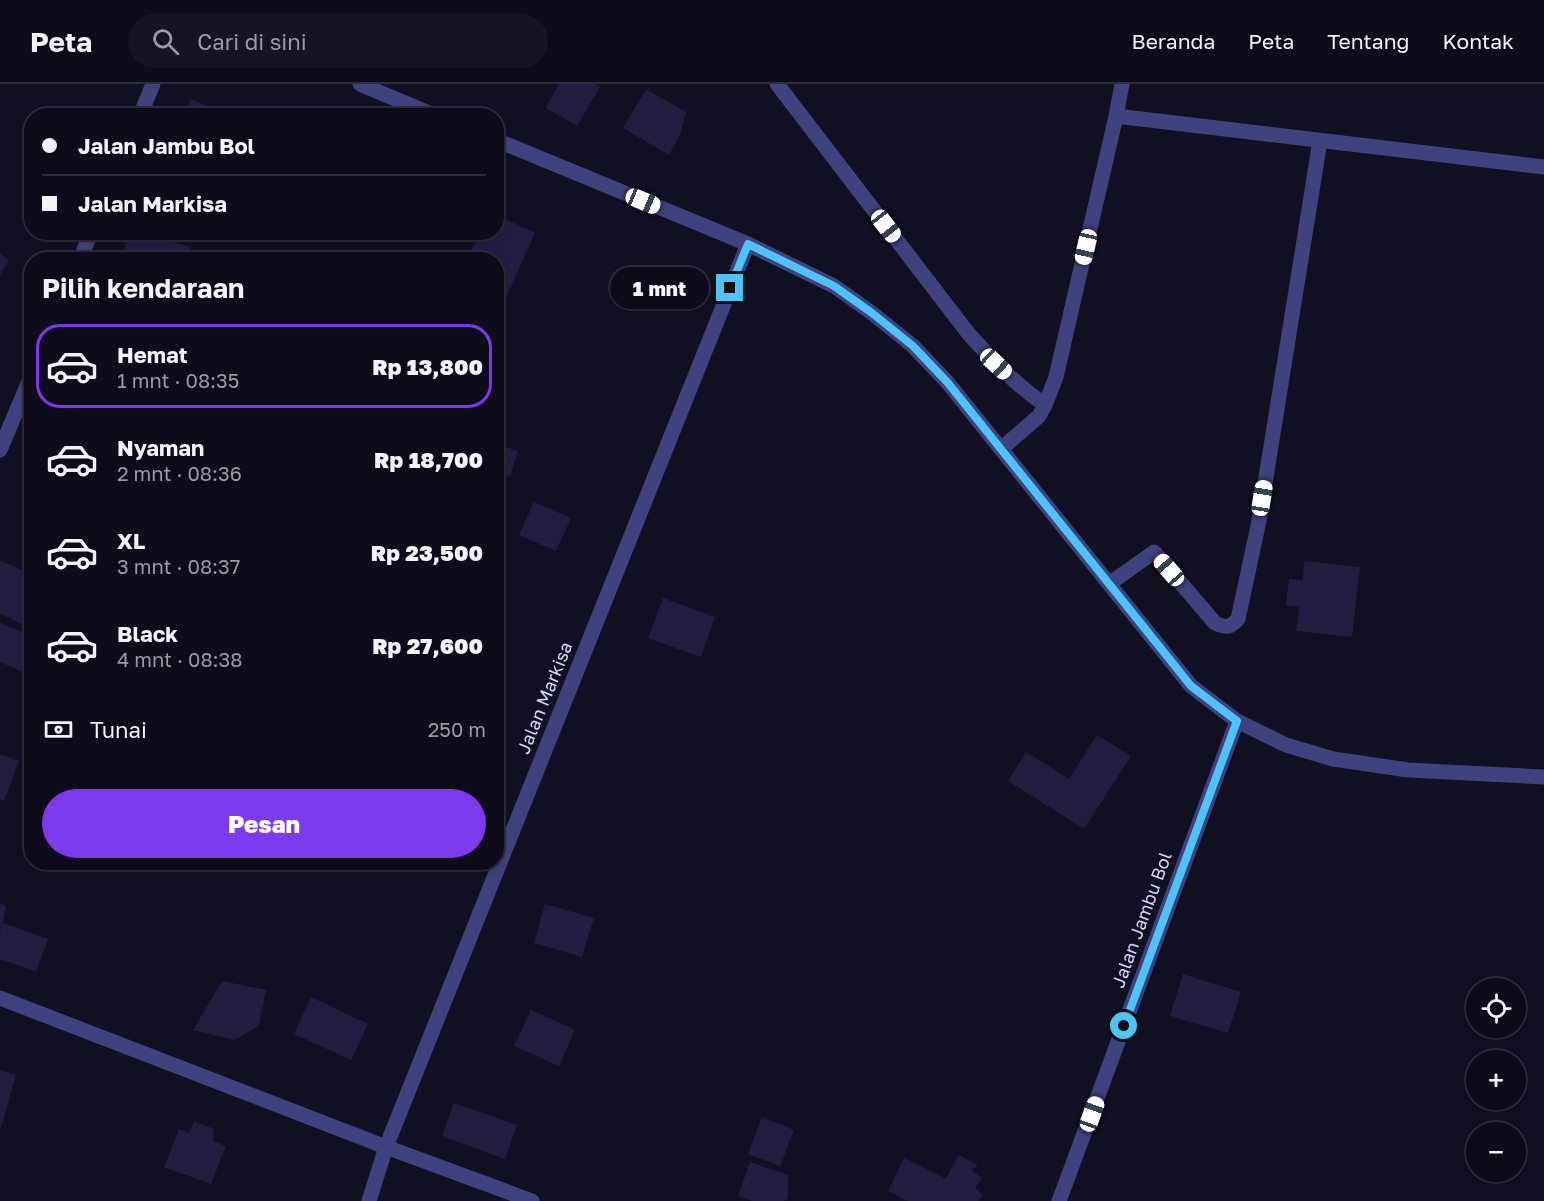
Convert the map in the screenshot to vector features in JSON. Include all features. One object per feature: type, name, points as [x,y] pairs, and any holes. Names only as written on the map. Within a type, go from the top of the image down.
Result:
[{"type":"street","points":[[143,108],[153,84]]},
{"type":"street","points":[[360,84],[417,108]]},
{"type":"street","points":[[777,84],[968,333],[1042,410]]},
{"type":"street","points":[[1001,449],[1042,410],[1056,377],[1122,84]]},
{"type":"street","points":[[1116,116],[1544,167]]},
{"type":"street","points":[[1109,584],[1154,552],[1215,623],[1225,627],[1231,626],[1238,620],[1258,520],[1320,141]]},
{"type":"street","points":[[504,144],[748,244],[834,286],[872,313],[913,346],[948,383],[1191,686],[1237,721],[1286,745],[1333,759],[1408,770],[1544,777]]},
{"type":"street","name":"Jalan Markisa","points":[[504,853],[748,244]]},
{"type":"street","points":[[0,450],[24,393]]},
{"type":"street","name":"Jalan Jambu Bol","points":[[1059,1201],[1237,721]]},
{"type":"street","name":"Jalan Markisa","points":[[369,1201],[386,1147],[497,870]]},
{"type":"street","points":[[0,999],[532,1201]]},
{"type":"building","points":[[559,84],[595,84],[600,87],[577,126],[546,108]]},
{"type":"building","points":[[646,89],[686,112],[681,133],[669,155],[623,128]]},
{"type":"building","points":[[191,99],[212,108],[187,108]]},
{"type":"building","points":[[504,219],[535,233],[505,300],[504,252],[470,252],[477,240],[504,240]]},
{"type":"building","points":[[127,240],[165,240],[191,247],[188,252],[124,252]]},
{"type":"building","points":[[0,254],[9,260],[0,275]]},
{"type":"building","points":[[504,447],[518,451],[510,477],[504,475]]},
{"type":"building","points":[[534,502],[571,518],[556,551],[519,535]]},
{"type":"building","points":[[0,560],[24,571],[24,626],[0,613]]},
{"type":"building","points":[[1304,561],[1360,567],[1352,637],[1296,631],[1299,607],[1286,605],[1289,579],[1303,580]]},
{"type":"building","points":[[663,598],[715,617],[701,657],[648,638]]},
{"type":"building","points":[[0,623],[24,633],[24,672],[0,662]]},
{"type":"building","points":[[1097,735],[1131,756],[1084,829],[1008,781],[1026,752],[1069,779]]},
{"type":"building","points":[[0,754],[19,761],[4,801],[0,799]]},
{"type":"building","points":[[0,904],[6,906],[3,923],[48,939],[36,972],[0,959],[2,926],[0,930]]},
{"type":"building","points":[[545,904],[594,918],[582,957],[534,943]]},
{"type":"building","points":[[1183,974],[1241,992],[1228,1033],[1170,1016]]},
{"type":"building","points":[[222,981],[266,990],[259,1026],[234,1040],[193,1030]]},
{"type":"building","points":[[311,997],[368,1024],[351,1060],[294,1034]]},
{"type":"building","points":[[531,1010],[575,1030],[559,1066],[514,1046]]},
{"type":"building","points":[[0,1070],[16,1075],[1,1128],[0,1128]]},
{"type":"building","points":[[454,1103],[517,1125],[505,1159],[442,1136]]},
{"type":"building","points":[[762,1117],[794,1130],[780,1166],[748,1154]]},
{"type":"building","points":[[194,1121],[214,1129],[213,1141],[226,1146],[211,1184],[164,1167],[179,1129],[189,1133]]},
{"type":"building","points":[[958,1155],[978,1165],[971,1170],[982,1178],[975,1188],[983,1195],[978,1201],[908,1201],[888,1191],[904,1158],[946,1179]]},
{"type":"building","points":[[750,1162],[788,1175],[788,1198],[784,1201],[752,1201],[738,1196]]},
{"type":"route","points":[[730,288],[748,244],[834,286],[913,346],[948,383],[1191,686],[1237,721],[1124,1026]]}]
